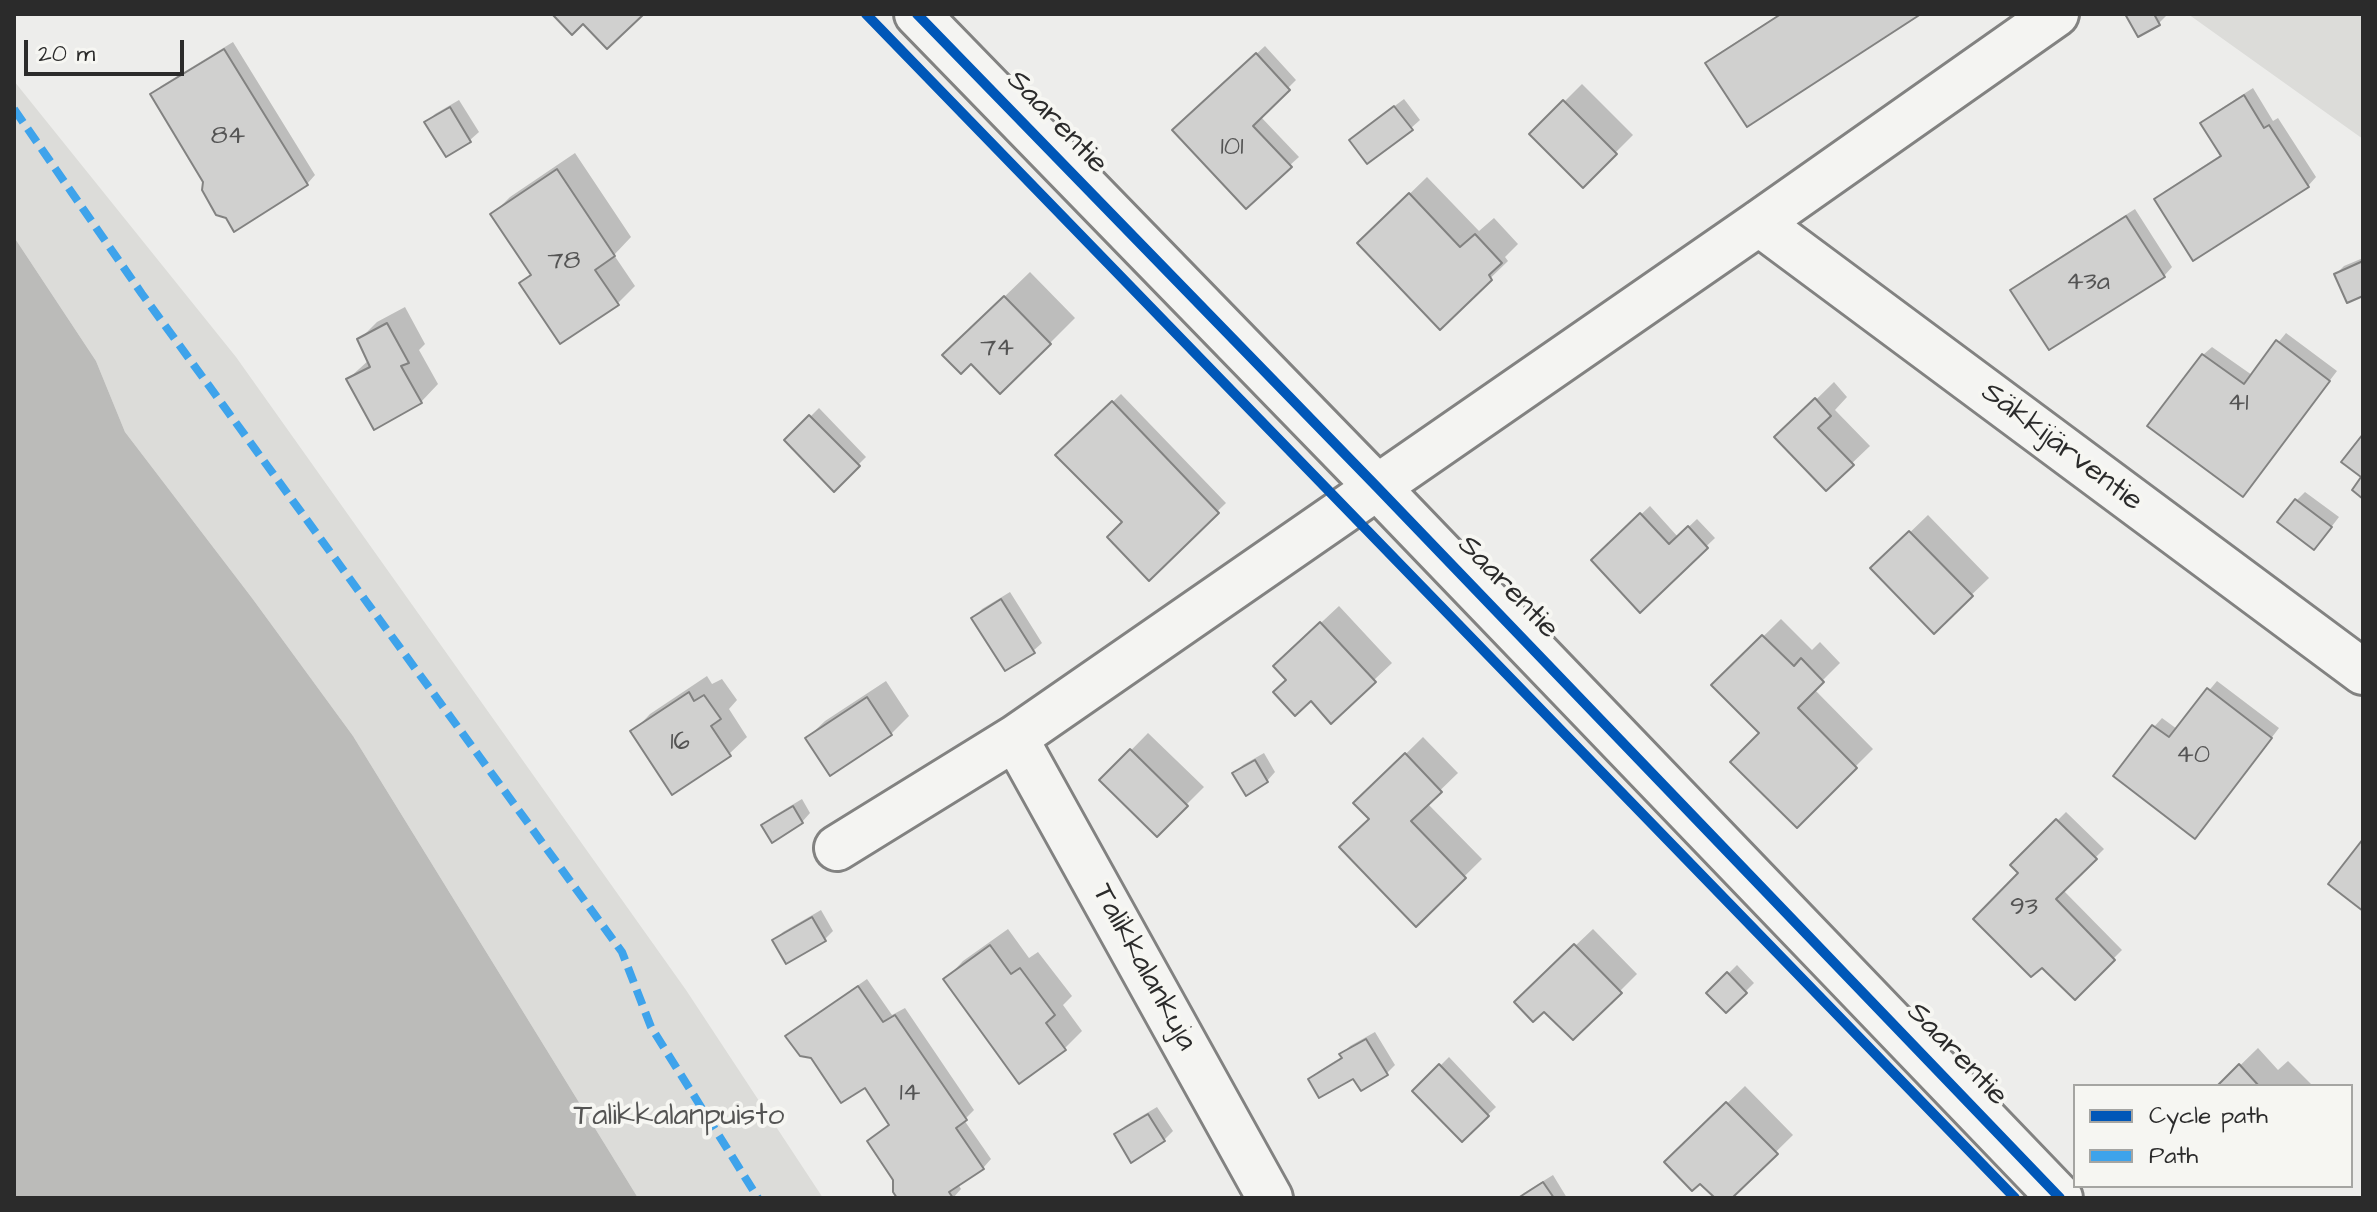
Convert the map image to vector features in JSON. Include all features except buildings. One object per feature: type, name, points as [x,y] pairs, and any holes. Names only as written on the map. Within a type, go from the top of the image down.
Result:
[{"type":"street","name":"Saarentie","points":[[917,14],[1377,487],[2060,1198]]},
{"type":"street","points":[[837,848],[1015,738],[2056,14]]},
{"type":"street","name":"Säkkijärventie","points":[[1759,223],[2363,672]]},
{"type":"street","name":"Talikkalankuja","points":[[1015,738],[1270,1198]]},
{"type":"green space","points":[[2188,14],[2363,14],[2363,139]]},
{"type":"green space","name":"Talikkalanpuisto","points":[[14,81],[236,357],[686,990],[823,1198],[638,1198],[353,736],[125,432],[96,361],[14,237]]},
{"type":"shaded area","points":[[14,237],[96,361],[125,432],[353,736],[638,1198],[14,1198]]},
{"type":"marked path","points":[[14,109],[142,294],[622,952],[651,1027],[758,1198]]},
{"type":"cycle path","points":[[866,14],[2015,1198]]},
{"type":"cycle path","points":[[917,14],[1377,487],[2060,1198]]}]
